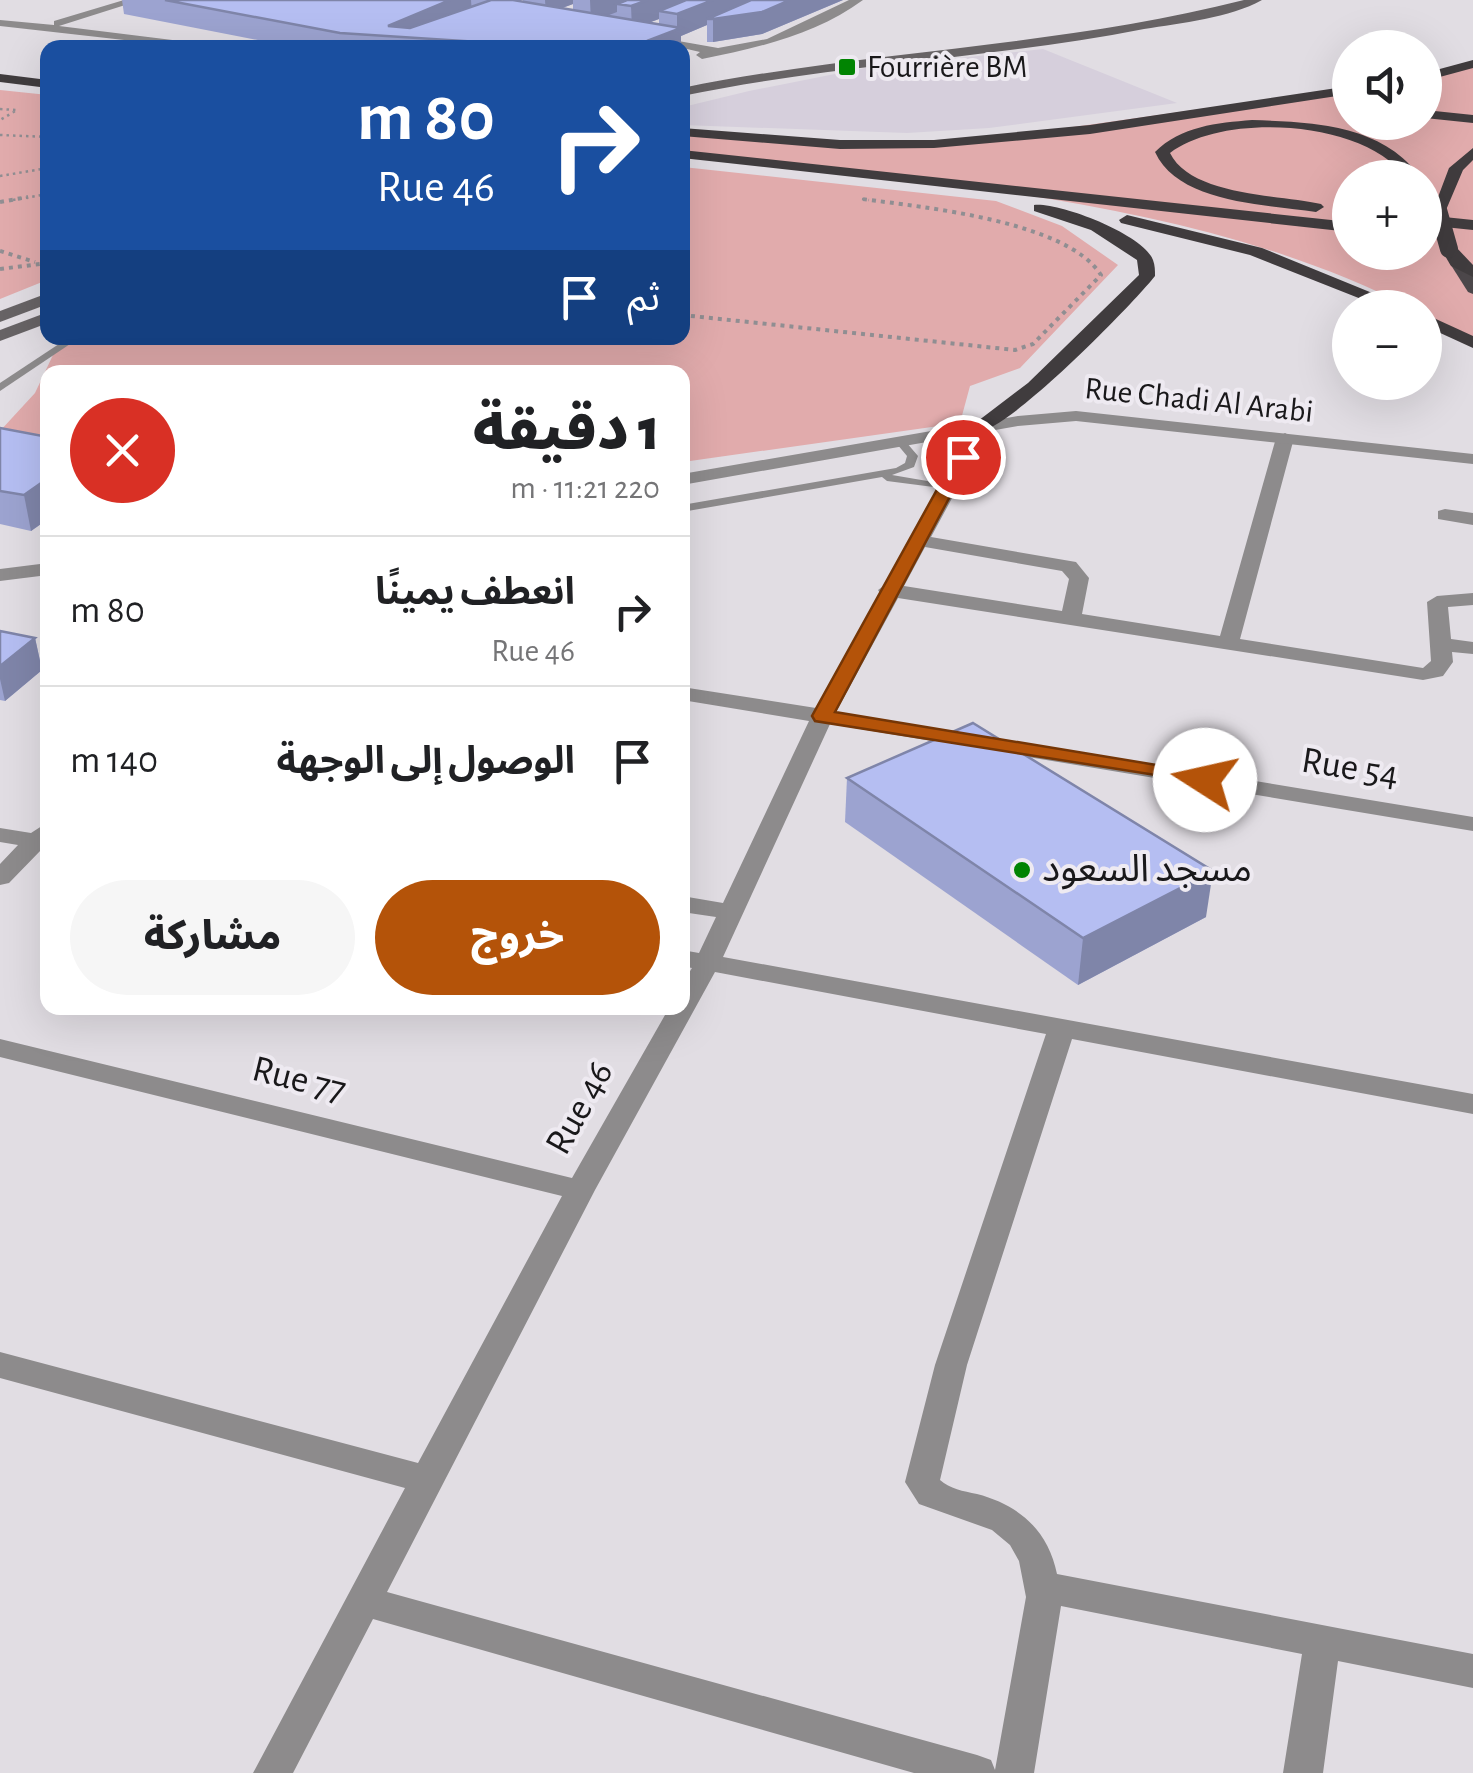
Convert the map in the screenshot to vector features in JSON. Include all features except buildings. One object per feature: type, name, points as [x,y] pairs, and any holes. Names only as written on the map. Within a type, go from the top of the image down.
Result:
[{"type":"highway","points":[[1442,72],[1473,64]]},
{"type":"highway","points":[[0,66],[40,70]]},
{"type":"highway","points":[[0,78],[40,83]]},
{"type":"highway","points":[[1107,126],[1332,93]]},
{"type":"highway","points":[[690,137],[930,145],[1276,110],[1332,110]]},
{"type":"highway","points":[[1442,116],[1473,119]]},
{"type":"highway","points":[[1332,213],[1193,182],[1164,164],[1162,152],[1177,138],[1211,128],[1303,127],[1380,145],[1403,160]]},
{"type":"highway","points":[[690,137],[1332,215]]},
{"type":"highway","points":[[1442,191],[1456,168],[1473,152]]},
{"type":"highway","points":[[690,155],[894,179],[1332,216]]},
{"type":"highway","points":[[894,179],[1220,241],[1359,290]]},
{"type":"highway","points":[[980,428],[1035,387],[1147,276],[1145,259],[1122,240],[1090,223],[1029,204]]},
{"type":"highway","points":[[1442,211],[1473,225]]},
{"type":"highway","points":[[1442,226],[1460,261]]},
{"type":"highway","points":[[1442,237],[1473,240]]},
{"type":"highway","points":[[1442,328],[1473,343]]},
{"type":"main road","points":[[690,79],[803,58],[1093,26],[1217,0]]},
{"type":"main road","points":[[690,90],[826,64],[1110,33],[1257,0]]},
{"type":"main road","points":[[1093,26],[1110,33]]},
{"type":"main road","points":[[1460,261],[1473,289]]},
{"type":"main road","points":[[0,317],[40,301]]},
{"type":"main road","points":[[0,336],[40,320]]},
{"type":"street","points":[[44,27],[136,0]]},
{"type":"street","points":[[690,57],[770,42],[858,0]]},
{"type":"street","points":[[0,22],[160,40]]},
{"type":"street","points":[[656,40],[634,36],[665,24]]},
{"type":"street","points":[[689,40],[697,37]]},
{"type":"street","points":[[690,46],[719,52]]},
{"type":"street","name":"Rue Chadi Al Arabi","points":[[690,479],[1049,417],[1106,416],[1473,459]]},
{"type":"street","name":"Rue 46","points":[[695,960],[731,912],[822,716],[980,428]]},
{"type":"street","points":[[1228,646],[1284,438]]},
{"type":"street","points":[[1445,515],[1473,519]]},
{"type":"street","points":[[916,540],[1068,566],[1079,578],[1070,620]]},
{"type":"street","points":[[0,576],[40,570]]},
{"type":"street","points":[[888,590],[1424,674],[1436,671],[1442,662],[1437,602],[1473,599]]},
{"type":"street","points":[[1443,644],[1473,648]]},
{"type":"street","name":"Rue 54","points":[[690,693],[1473,824]]},
{"type":"street","points":[[0,835],[40,838]]},
{"type":"street","points":[[0,878],[40,842]]},
{"type":"street","points":[[690,905],[731,912]]},
{"type":"street","points":[[695,960],[1473,1104]]},
{"type":"street","name":"Rue 46","points":[[273,1773],[580,1190],[668,1015]]},
{"type":"street","points":[[1014,1773],[1043,1587],[1033,1545],[1019,1528],[996,1514],[932,1494],[922,1482],[951,1366],[1062,1028]]},
{"type":"street","name":"Rue 77","points":[[0,1048],[580,1190]]},
{"type":"street","points":[[0,1365],[429,1480]]},
{"type":"street","points":[[1043,1587],[1473,1671]]},
{"type":"street","points":[[364,1601],[977,1773]]},
{"type":"street","points":[[1303,1773],[1322,1643]]},
{"type":"lane","points":[[0,388],[64,345]]},
{"type":"lane","points":[[690,507],[878,477],[910,465],[913,456],[902,444]]},
{"type":"lane","points":[[878,477],[945,487]]},
{"type":"path","points":[[0,108],[16,110],[0,120]]},
{"type":"path","points":[[0,135],[40,137]]},
{"type":"path","points":[[0,144],[10,136]]},
{"type":"path","points":[[0,176],[40,169]]},
{"type":"path","points":[[0,202],[40,195]]},
{"type":"path","points":[[690,316],[1015,350],[1033,344],[1101,275],[1091,259],[991,216],[858,198]]},
{"type":"path","points":[[0,251],[40,263]]},
{"type":"path","points":[[0,268],[40,264]]},
{"type":"shaded area","points":[[1043,49],[1177,103],[989,128],[907,133],[690,125],[690,105],[865,68]]},
{"type":"shaded area","points":[[1473,62],[1473,340],[1442,324],[1442,290],[1371,290],[1327,270],[1240,241],[1148,218],[959,185],[690,155],[690,131],[851,146],[1016,135],[1332,91],[1332,140],[1442,140],[1442,71]]},
{"type":"shaded area","points":[[0,90],[40,94],[40,283],[0,299]]},
{"type":"shaded area","points":[[690,168],[996,201],[1062,226],[1118,265],[1020,368],[970,386],[960,423],[690,461],[690,365],[48,365],[58,345],[690,345]]},
{"type":"shaded area","points":[[40,382],[40,458],[0,431]]},
{"type":"place","name":"Fourrière BM","points":[[847,67]]},
{"type":"place","name":"مسجد السعود","points":[[1022,870]]},
{"type":"route","points":[[963,457],[822,716],[1205,780]]}]
